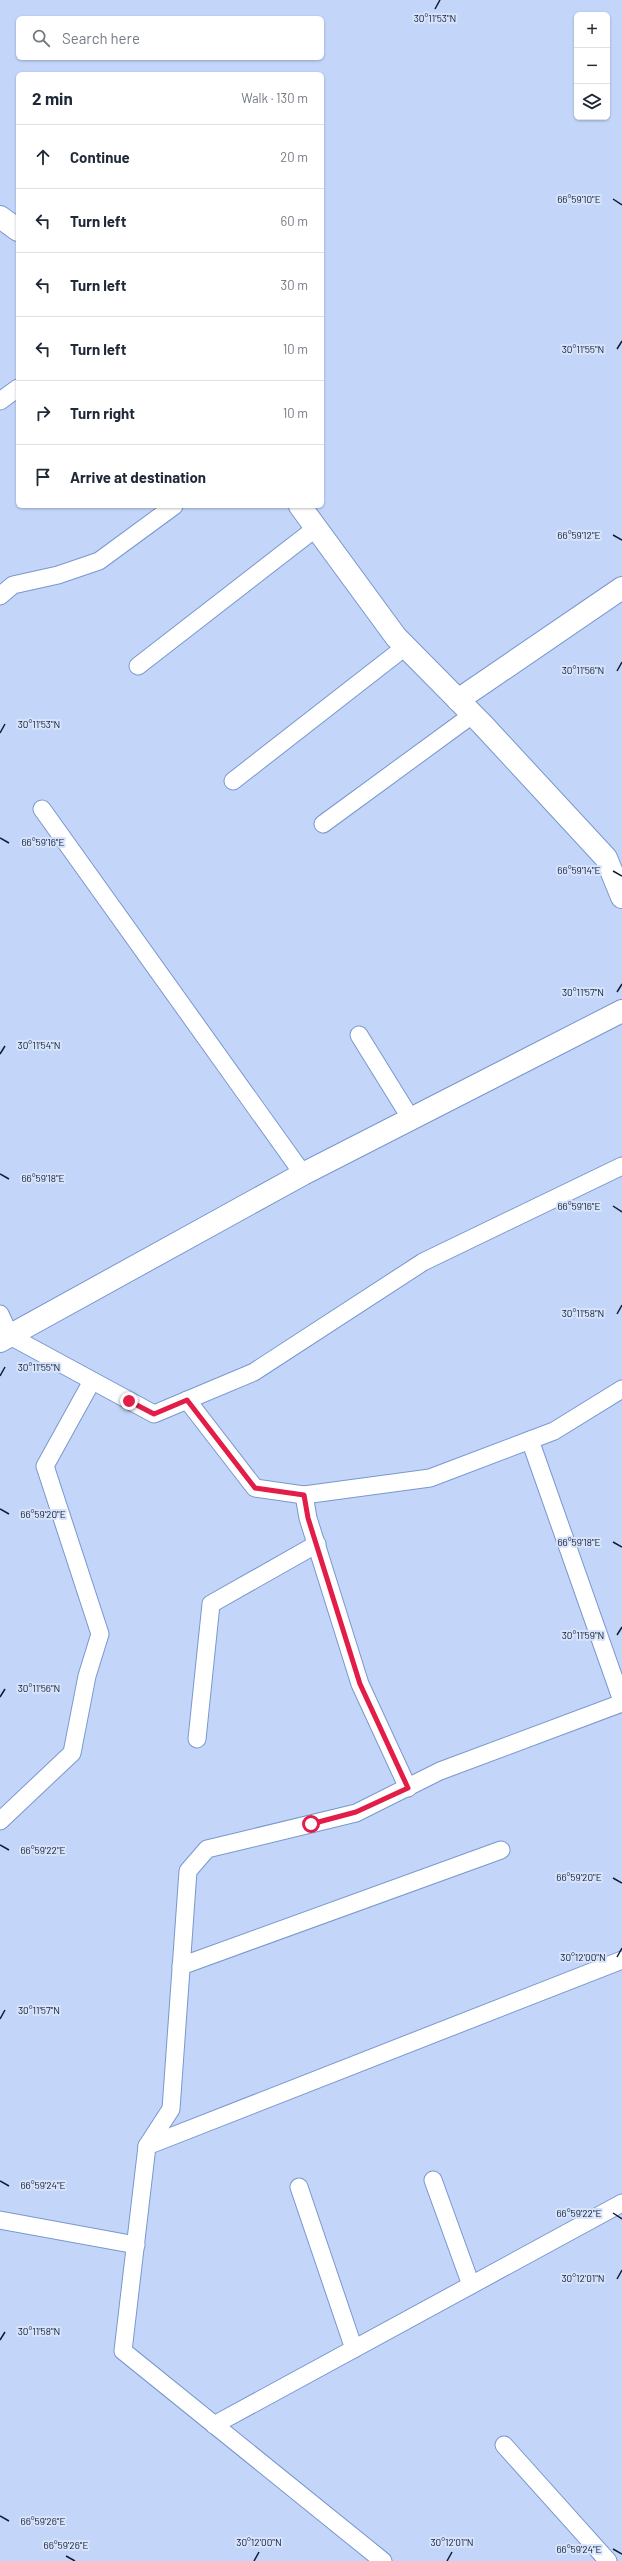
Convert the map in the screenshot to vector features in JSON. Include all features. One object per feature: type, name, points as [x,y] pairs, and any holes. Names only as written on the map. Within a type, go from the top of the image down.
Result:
[{"type":"street","points":[[0,217],[16,229]]},
{"type":"street","points":[[301,508],[405,647],[465,707],[606,858],[622,897]]},
{"type":"street","points":[[465,707],[622,588]]},
{"type":"street","points":[[5,1339],[303,1174],[622,1011]]},
{"type":"lane","points":[[0,401],[16,389]]},
{"type":"lane","points":[[0,596],[13,585],[58,575],[99,562],[171,508]]},
{"type":"lane","points":[[138,666],[316,528]]},
{"type":"lane","points":[[233,781],[405,647]]},
{"type":"lane","points":[[323,824],[465,707]]},
{"type":"lane","points":[[42,809],[303,1174]]},
{"type":"lane","points":[[359,1035],[411,1119]]},
{"type":"lane","points":[[0,1314],[5,1339],[92,1381],[154,1414],[254,1372],[423,1262],[622,1166]]},
{"type":"lane","points":[[0,1821],[72,1753],[87,1676],[100,1634],[44,1466],[92,1381]]},
{"type":"lane","points":[[187,1400],[255,1488],[304,1495],[430,1478],[554,1431],[622,1389]]},
{"type":"lane","points":[[383,2561],[123,2351],[147,2146],[171,2109],[188,1871],[207,1849],[356,1812],[408,1788],[440,1771],[622,1702],[530,1440]]},
{"type":"lane","points":[[304,1495],[317,1544],[360,1684],[408,1788]]},
{"type":"lane","points":[[196,1738],[212,1604],[317,1544]]},
{"type":"lane","points":[[181,1966],[501,1850]]},
{"type":"lane","points":[[147,2146],[622,1960]]},
{"type":"lane","points":[[434,2180],[471,2285]]},
{"type":"lane","points":[[299,2187],[354,2349]]},
{"type":"lane","points":[[214,2425],[622,2203]]},
{"type":"lane","points":[[0,2220],[136,2245]]},
{"type":"lane","points":[[504,2445],[608,2561]]},
{"type":"route","points":[[129,1401],[154,1414],[187,1400],[255,1488],[304,1495],[308,1518],[360,1684],[408,1788],[356,1812],[311,1824]]}]
